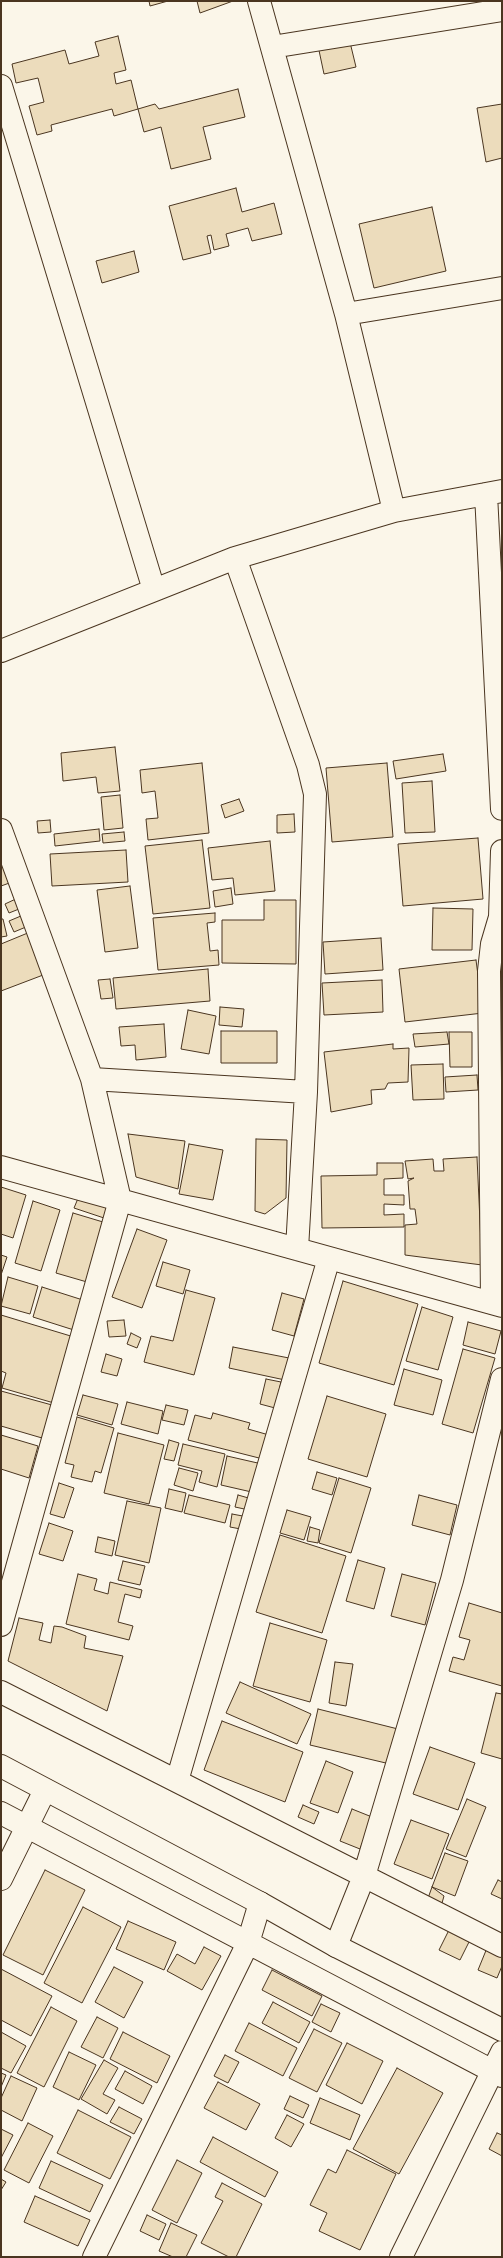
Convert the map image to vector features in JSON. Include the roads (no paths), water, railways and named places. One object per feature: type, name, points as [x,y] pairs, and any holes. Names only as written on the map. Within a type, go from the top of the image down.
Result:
[{"type":"street","points":[[259,1],[346,314],[394,511]]},
{"type":"street","points":[[272,47],[502,10]]},
{"type":"street","points":[[1,86],[154,590]]},
{"type":"street","points":[[346,314],[502,288]]},
{"type":"street","points":[[1,651],[235,558],[394,511],[494,492],[502,809]]},
{"type":"street","points":[[235,558],[308,765],[315,794],[306,1092],[297,1249]]},
{"type":"street","points":[[1,830],[92,1079],[120,1200],[1,1625]]},
{"type":"street","points":[[1,1167],[497,1305],[489,971],[492,944],[501,917],[502,851]]},
{"type":"street","points":[[92,1079],[306,1092]]},
{"type":"street","points":[[177,1781],[329,1258]]},
{"type":"street","points":[[336,1946],[364,1876],[452,1580],[502,1379]]},
{"type":"street","points":[[1,1692],[502,1946]]},
{"type":"street","points":[[1,1766],[260,1903],[336,1946],[502,2030]]},
{"type":"street","points":[[1,1879],[45,1790]]},
{"type":"street","points":[[1,1814],[498,2074]]},
{"type":"street","points":[[94,2257],[248,1943],[260,1903]]},
{"type":"street","points":[[401,2257],[498,2074],[502,2052]]}]
